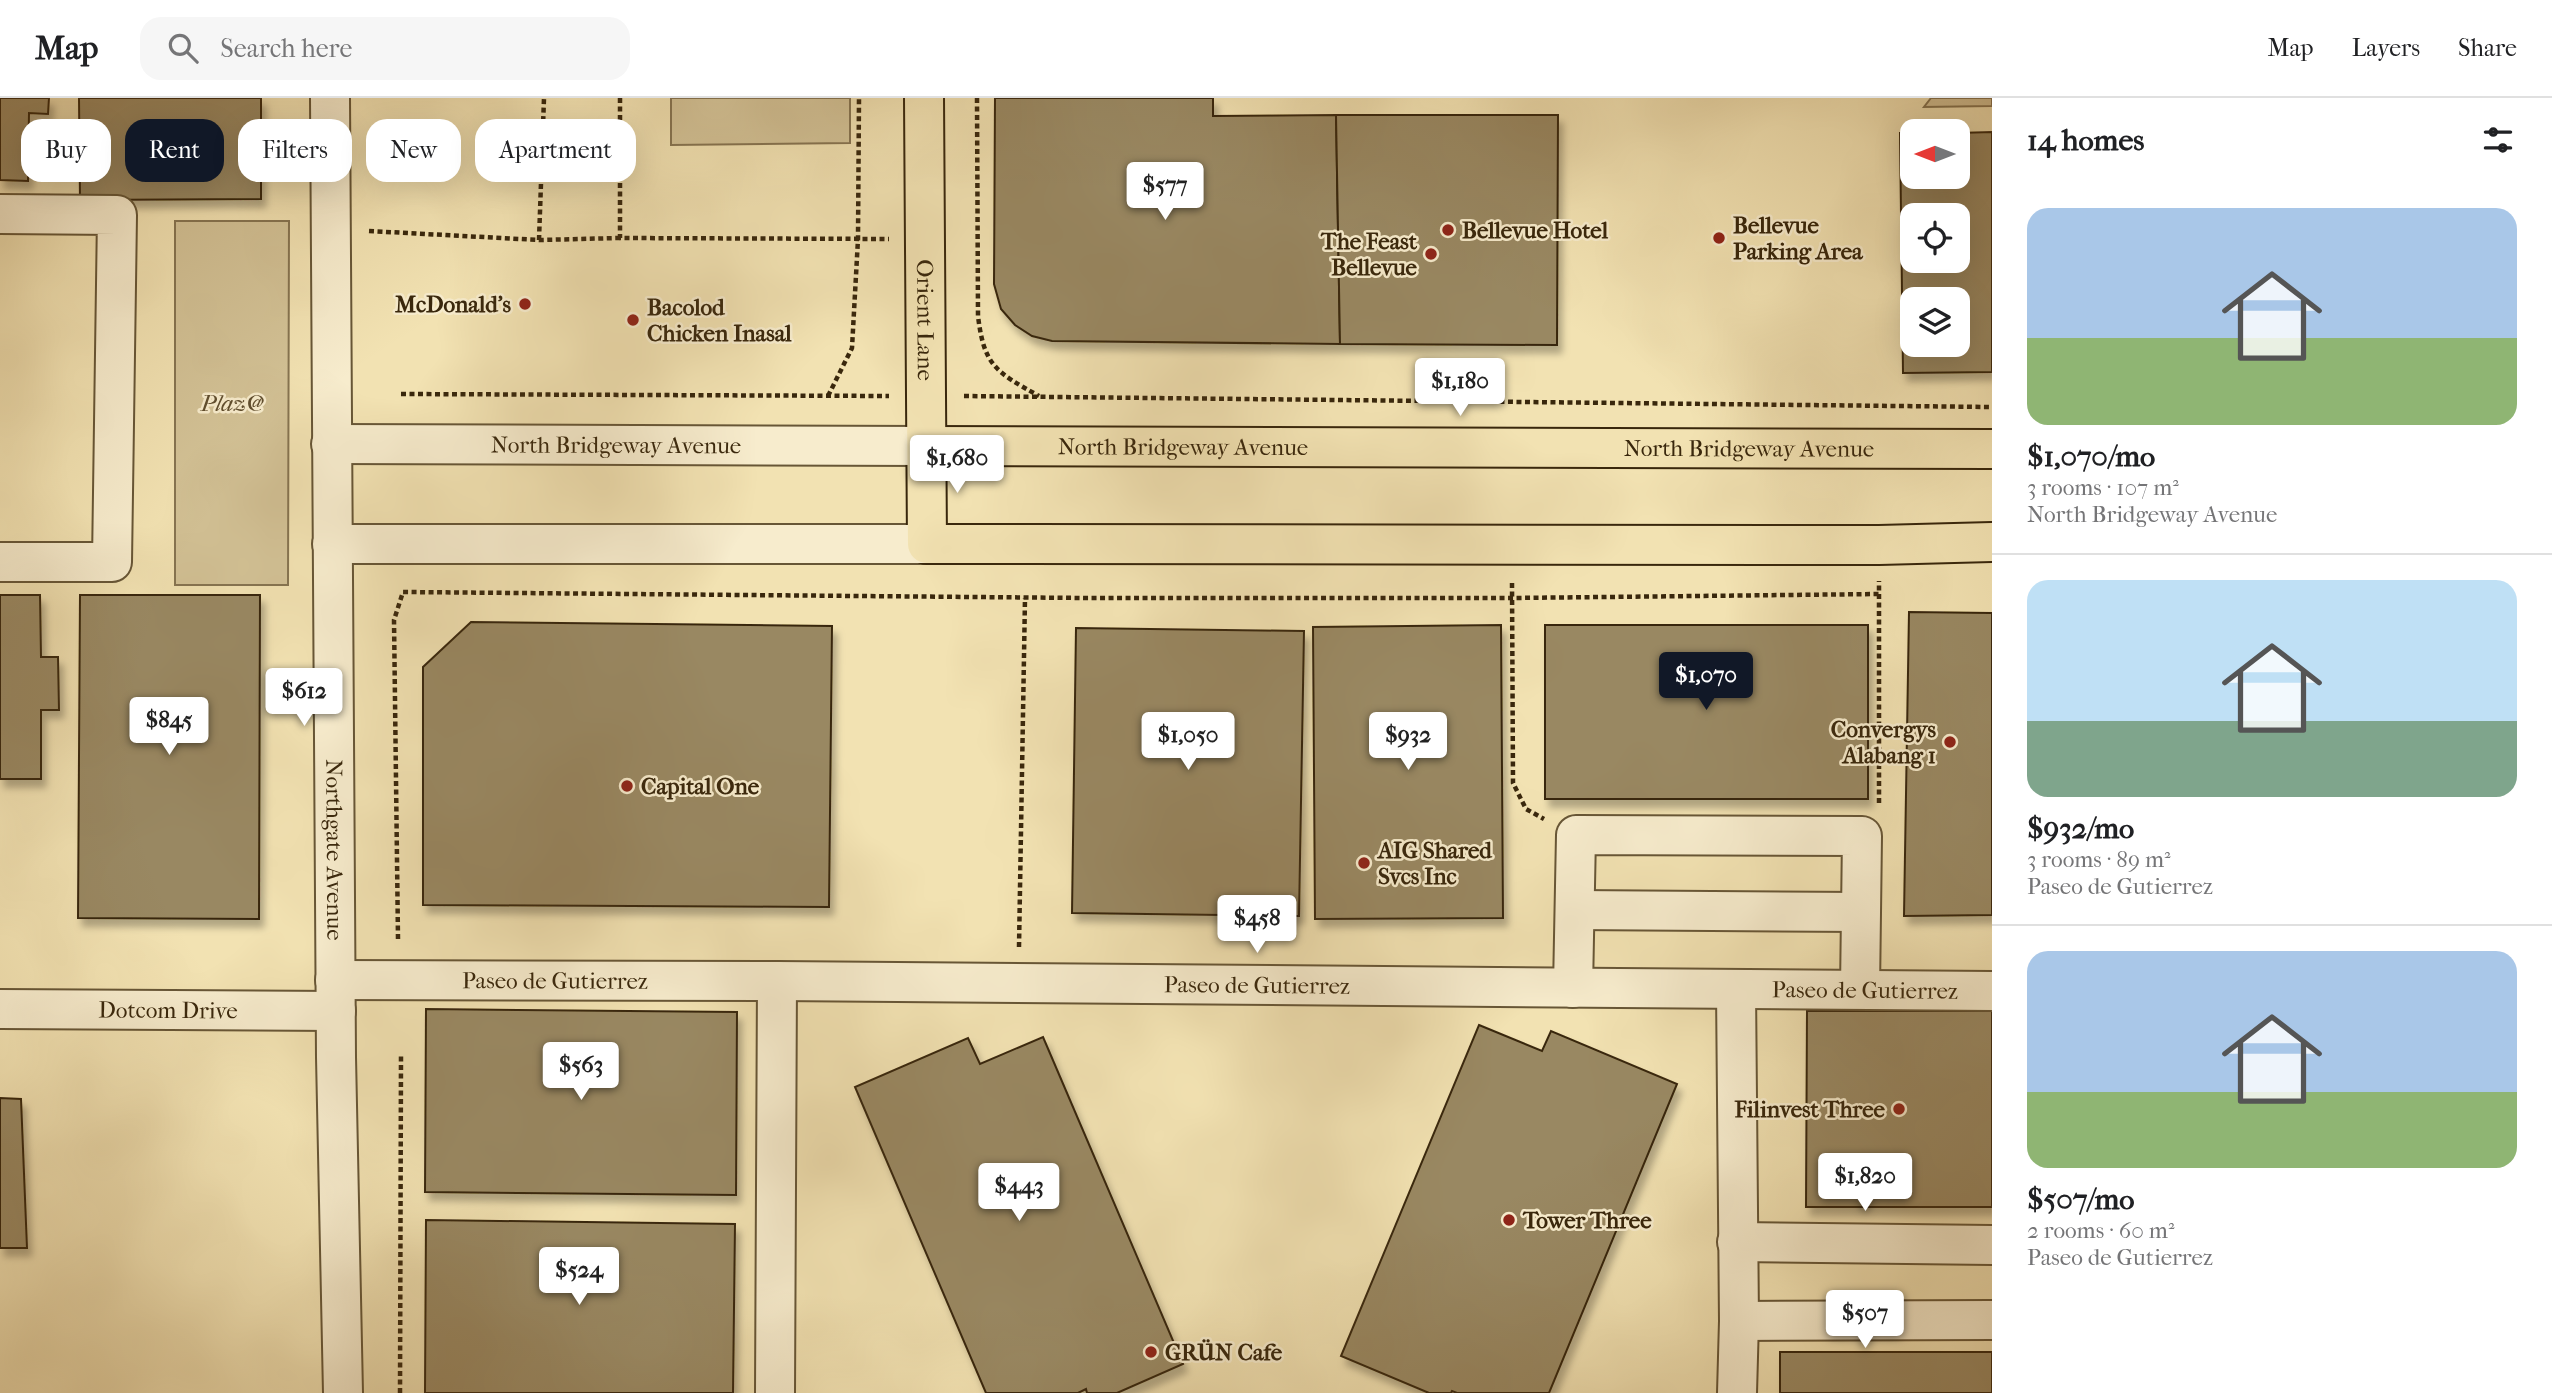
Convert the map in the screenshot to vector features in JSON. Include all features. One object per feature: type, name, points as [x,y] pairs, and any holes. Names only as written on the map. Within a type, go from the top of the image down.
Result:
[{"type":"main road","name":"Orient Lane","points":[[924,98],[927,544]]},
{"type":"main road","name":"North Bridgeway Avenue","points":[[927,446],[1992,449]]},
{"type":"main road","points":[[927,544],[1879,545],[1992,542]]},
{"type":"street","name":"Northgate Avenue","points":[[330,98],[335,995],[342,1393]]},
{"type":"street","points":[[0,214],[117,215],[112,562],[0,562]]},
{"type":"street","name":"North Bridgeway Avenue","points":[[331,443],[927,446]]},
{"type":"street","points":[[332,544],[927,544]]},
{"type":"street","points":[[1573,988],[1576,835],[1862,836],[1860,989]]},
{"type":"street","points":[[1576,911],[1860,912]]},
{"type":"street","points":[[775,1393],[777,981]]},
{"type":"street","name":"Paseo de Gutierrez","points":[[335,995],[777,981],[1992,991]]},
{"type":"street","points":[[1736,989],[1739,1321],[1737,1393]]},
{"type":"street","name":"Dotcom Drive","points":[[0,1009],[335,995]]},
{"type":"street","points":[[1737,1242],[1992,1245]]},
{"type":"street","points":[[1739,1321],[1992,1320]]},
{"type":"path","points":[[539,240],[544,98]]},
{"type":"path","points":[[620,98],[620,238]]},
{"type":"path","points":[[828,396],[852,348],[858,239],[859,98]]},
{"type":"path","points":[[977,98],[978,316],[981,343],[988,359],[1000,372],[1039,397]]},
{"type":"path","points":[[331,229],[539,240],[925,240]]},
{"type":"path","points":[[401,394],[926,396],[1992,407]]},
{"type":"path","points":[[1512,543],[1513,783],[1526,809],[1576,835]]},
{"type":"path","points":[[1879,545],[1879,816]]},
{"type":"path","points":[[398,939],[394,621],[403,592],[1025,598],[1512,598],[1879,594]]},
{"type":"path","points":[[1018,983],[1025,598]]},
{"type":"path","points":[[400,1393],[401,1055]]},
{"type":"green space","points":[[671,98],[850,98],[850,143],[671,145]]},
{"type":"green space","points":[[1931,98],[1992,98],[1992,106],[1924,107]]},
{"type":"green space","name":"Plaz@","points":[[175,221],[289,221],[288,585],[175,585]]},
{"type":"building","points":[[0,98],[49,98],[48,114],[29,113],[29,119],[21,119],[21,181],[0,180]]},
{"type":"building","points":[[79,98],[261,98],[261,119],[238,119],[238,182],[261,182],[261,199],[80,200],[80,182],[111,182],[111,119],[79,119]]},
{"type":"building","points":[[995,98],[1213,98],[1213,116],[1336,115],[1340,344],[1052,341],[1032,336],[1015,325],[1001,309],[994,284]]},
{"type":"building","name":"Bellevue Hotel","points":[[1336,115],[1558,115],[1557,345],[1340,344]]},
{"type":"building","points":[[1992,132],[1992,372],[1903,373],[1903,357],[1970,357],[1970,287],[1902,287],[1902,273],[1970,273],[1970,203],[1901,203],[1901,189],[1970,189],[1970,133]]},
{"type":"building","points":[[0,595],[40,595],[41,657],[58,657],[59,710],[41,710],[41,779],[0,779]]},
{"type":"building","points":[[80,595],[260,595],[259,919],[78,918]]},
{"type":"building","name":"Convergys Alabang 1","points":[[1909,612],[1992,613],[1992,915],[1904,916]]},
{"type":"building","name":"Capital One","points":[[471,622],[832,626],[829,907],[423,905],[423,667]]},
{"type":"building","points":[[1501,625],[1503,918],[1315,919],[1313,627]]},
{"type":"building","points":[[1545,625],[1868,625],[1868,799],[1545,799]]},
{"type":"building","points":[[1076,628],[1304,631],[1299,916],[1072,913]]},
{"type":"building","points":[[426,1009],[737,1012],[736,1195],[425,1192]]},
{"type":"building","name":"Filinvest Three","points":[[1807,1011],[1992,1011],[1992,1207],[1806,1207]]},
{"type":"building","name":"Tower Three","points":[[1479,1025],[1542,1051],[1551,1031],[1677,1084],[1549,1393],[1429,1393],[1341,1356]]},
{"type":"building","points":[[1043,1037],[1183,1364],[1117,1393],[1087,1393],[1086,1389],[1078,1393],[986,1393],[855,1087],[968,1038],[980,1064]]},
{"type":"building","points":[[0,1098],[21,1099],[27,1248],[0,1248]]},
{"type":"building","points":[[426,1220],[735,1224],[733,1393],[425,1393]]},
{"type":"building","points":[[1780,1352],[1992,1352],[1992,1393],[1780,1393]]},
{"type":"place","name":"Bellevue Hotel","points":[[1448,230]]},
{"type":"place","name":"Bellevue Parking Area","points":[[1719,238]]},
{"type":"place","name":"The Feast Bellevue","points":[[1431,254]]},
{"type":"place","name":"McDonald's","points":[[525,304]]},
{"type":"place","name":"Bacolod Chicken Inasal","points":[[633,320]]},
{"type":"place","name":"Convergys Alabang 1","points":[[1950,742]]},
{"type":"place","name":"Capital One","points":[[627,786]]},
{"type":"place","name":"AIG Shared Svcs Inc","points":[[1364,863]]},
{"type":"place","name":"Filinvest Three","points":[[1899,1109]]},
{"type":"place","name":"Tower Three","points":[[1509,1220]]},
{"type":"place","name":"GRÜN Cafe","points":[[1151,1352]]}]
